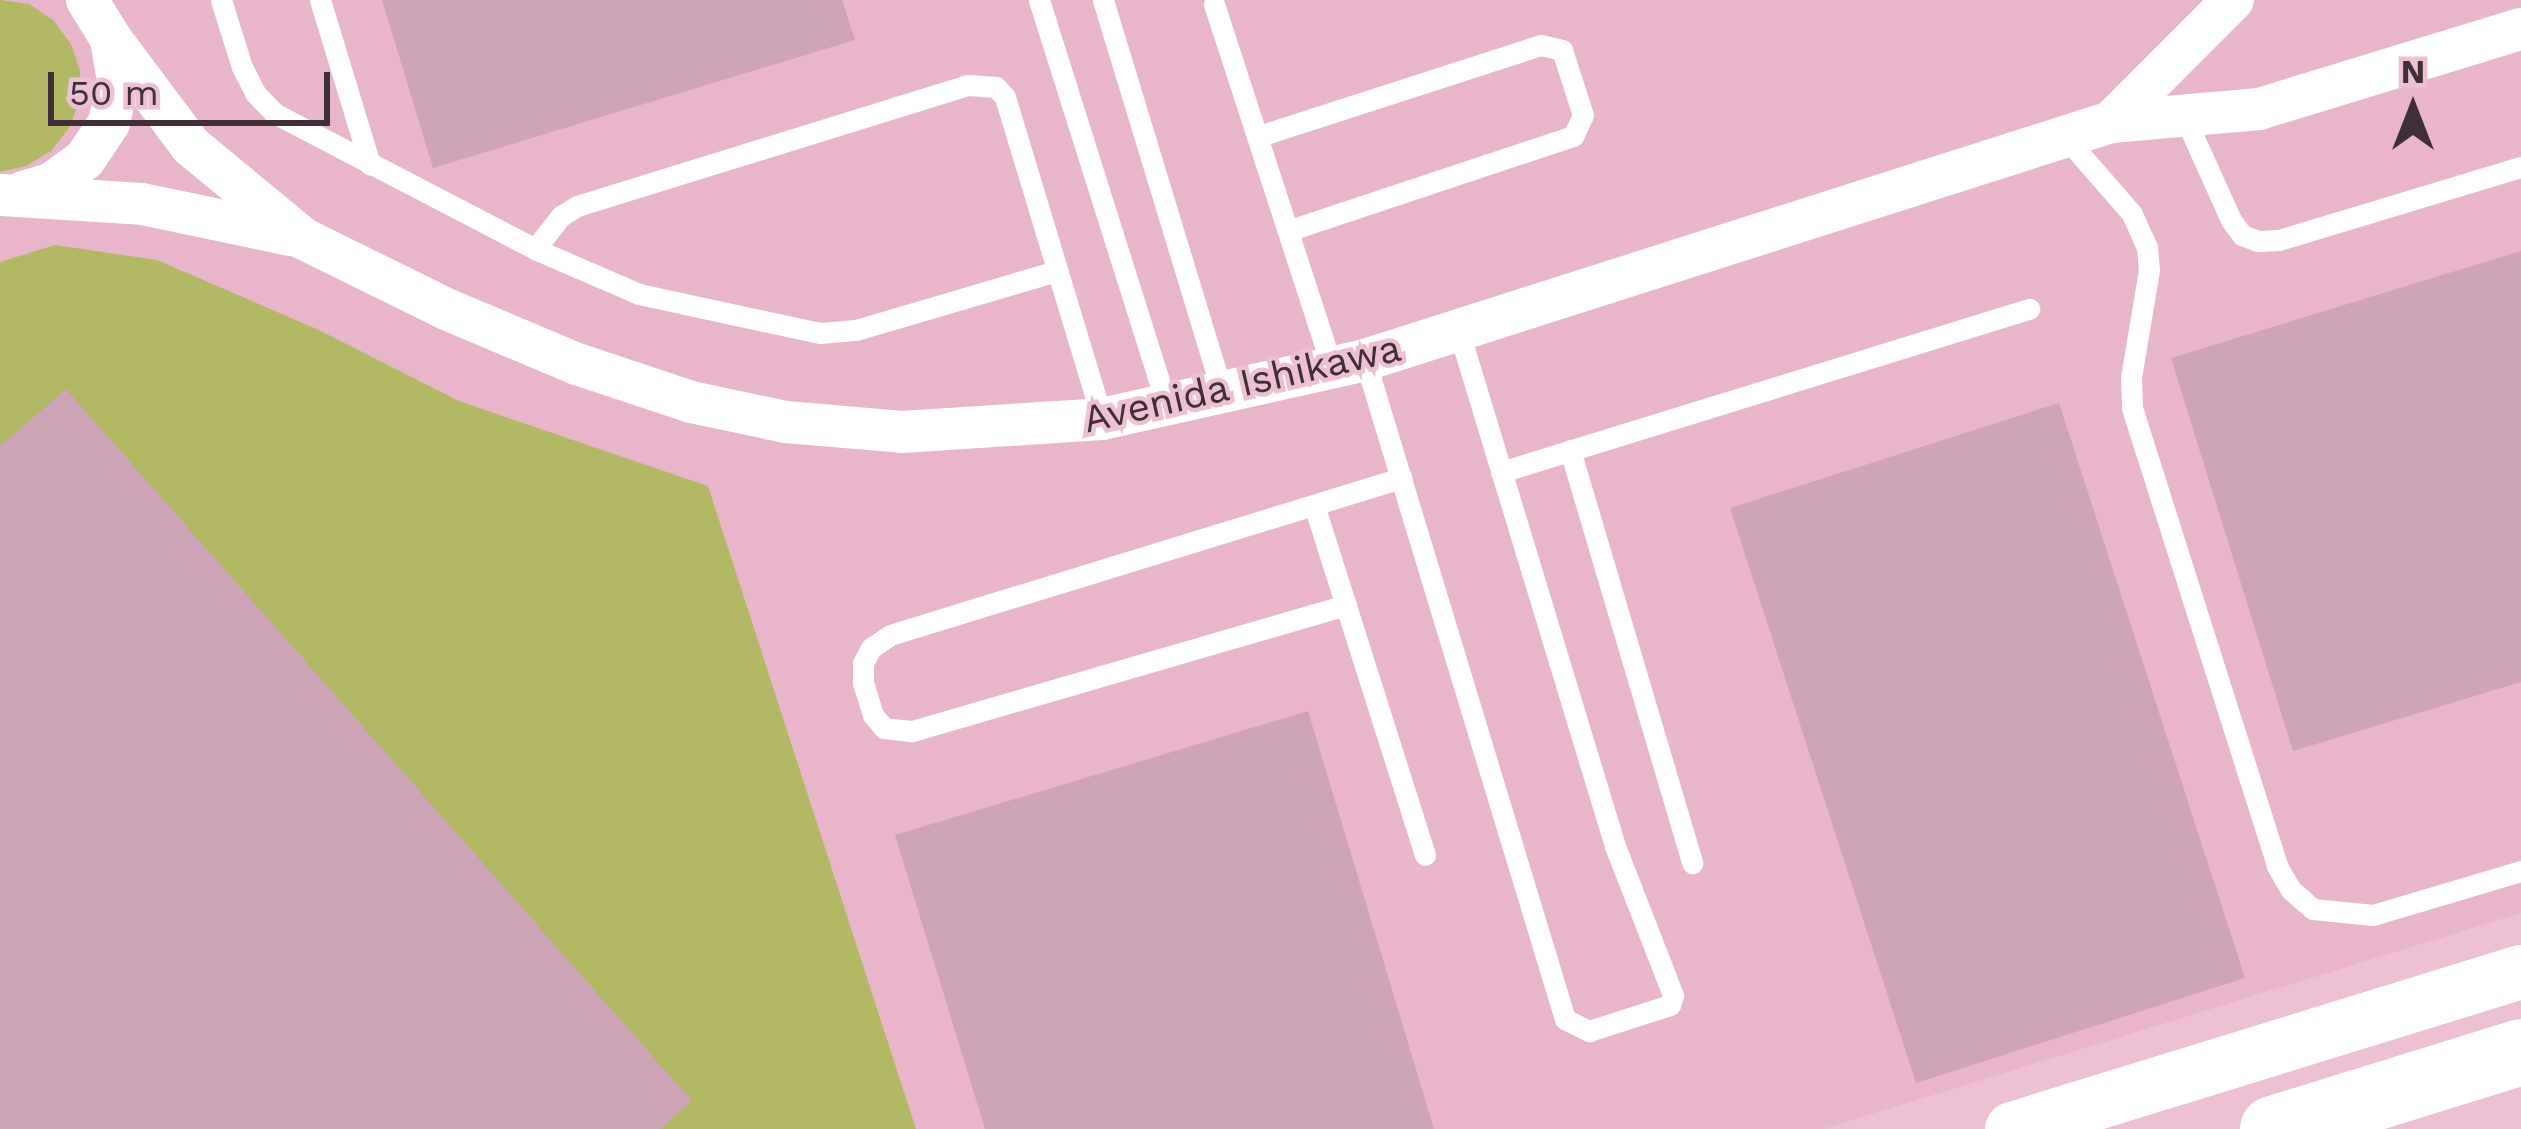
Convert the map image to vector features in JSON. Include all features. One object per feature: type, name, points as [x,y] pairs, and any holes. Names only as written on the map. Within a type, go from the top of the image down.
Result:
[{"type":"main road","points":[[2272,1129],[2521,1052]]},
{"type":"street","name":"Avenida Ishikawa","points":[[87,0],[191,146],[304,238],[490,328],[691,402],[786,422],[902,432],[1102,419],[1224,396],[1459,332],[2111,122],[2185,118],[2303,97],[2521,29]]},
{"type":"street","name":"Avenida Ishikawa","points":[[2111,122],[2170,57],[2233,0]]},
{"type":"street","name":"Avenida Ishikawa","points":[[5,195],[51,184],[86,159],[109,123],[118,81],[111,39]]},
{"type":"street","name":"Avenida Ishikawa","points":[[5,195],[142,204],[304,238]]},
{"type":"street","points":[[2012,1129],[2521,972]]},
{"type":"lane","points":[[221,0],[255,93],[274,113],[535,248],[639,293],[820,333],[856,330],[1057,271]]},
{"type":"lane","points":[[320,0],[370,165]]},
{"type":"lane","points":[[1039,0],[1168,409]]},
{"type":"lane","points":[[1102,0],[1224,396]]},
{"type":"lane","points":[[1214,4],[1290,230],[1401,478],[1565,1019],[1589,1031],[1670,1005],[1673,995],[1615,846],[1459,332]]},
{"type":"lane","points":[[1259,136],[1541,45],[1562,50],[1569,71],[1583,115],[1573,136],[1290,230]]},
{"type":"lane","points":[[535,248],[561,216],[577,206],[981,84],[996,87],[1005,97],[1102,419]]},
{"type":"lane","points":[[2185,118],[2231,220],[2242,235],[2258,241],[2279,240],[2521,167]]},
{"type":"lane","points":[[2066,138],[2132,214],[2147,247],[2149,270],[2131,377],[2132,409],[2277,866],[2291,890],[2313,909],[2373,915],[2521,871]]},
{"type":"lane","points":[[1501,472],[2029,309]]},
{"type":"lane","points":[[1570,450],[1692,863]]},
{"type":"lane","points":[[1346,605],[931,728],[884,728],[873,715],[863,663],[871,648],[890,635],[1401,478]]},
{"type":"lane","points":[[1314,505],[1425,855]]},
{"type":"shaded area","points":[[0,0],[2521,0],[2521,913],[1823,1129],[916,1129],[708,486],[459,401],[319,330],[55,245],[0,262]]},
{"type":"green space","points":[[0,0],[29,4],[53,20],[71,44],[80,71],[80,100],[69,128],[51,151],[26,166],[0,172]]},
{"type":"green space","points":[[55,245],[157,260],[319,330],[459,401],[708,486],[916,1129],[0,1129],[0,262]]},
{"type":"building","points":[[382,0],[842,0],[855,40],[433,168]]},
{"type":"building","points":[[2521,251],[2521,682],[2293,751],[2171,358]]},
{"type":"building","points":[[66,389],[692,1101],[660,1129],[0,1129],[0,446]]},
{"type":"building","points":[[2059,403],[2245,978],[1916,1083],[1730,508]]},
{"type":"building","points":[[1308,711],[1434,1129],[985,1129],[895,835]]}]
